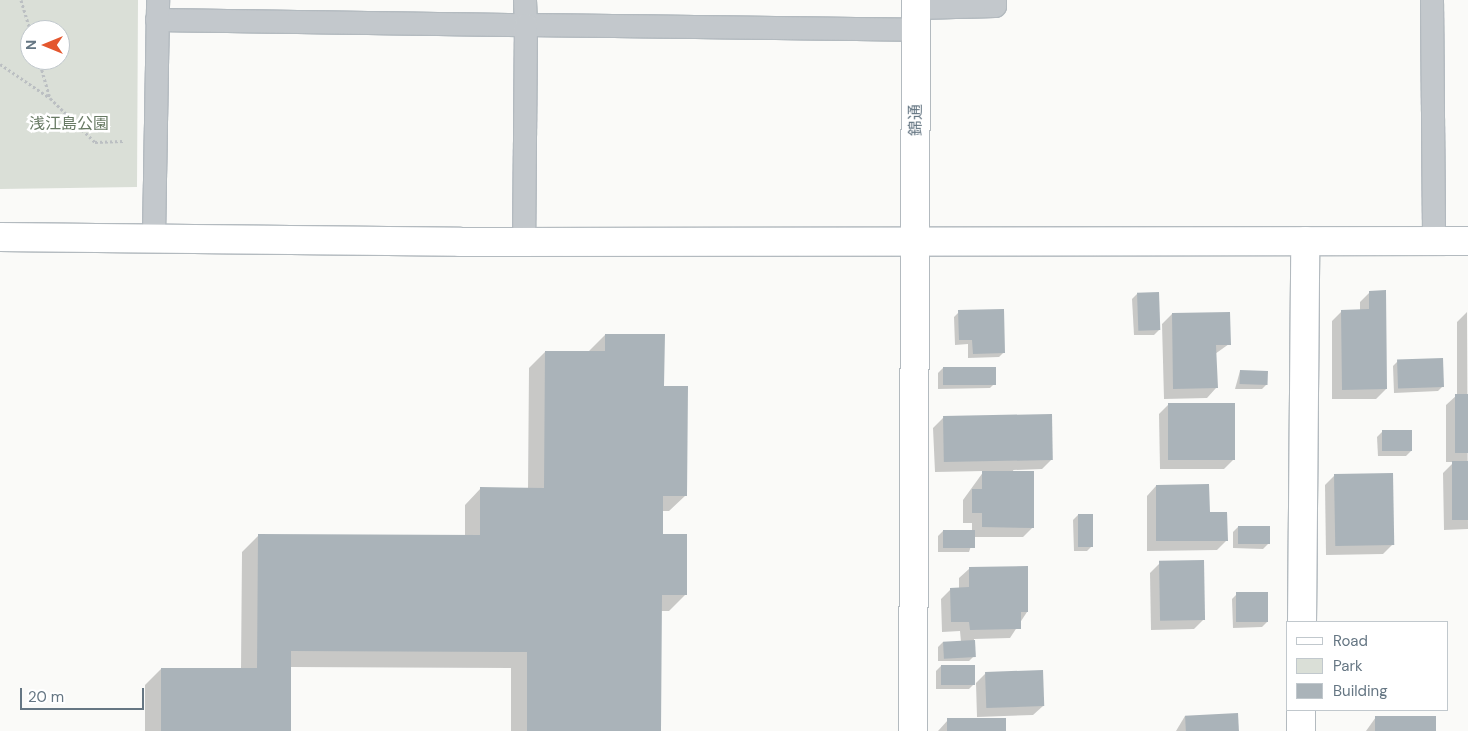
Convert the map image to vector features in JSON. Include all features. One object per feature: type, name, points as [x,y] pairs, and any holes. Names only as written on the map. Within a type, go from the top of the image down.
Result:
[{"type":"street","name":"錦通","points":[[913,731],[917,239],[916,13]]},
{"type":"street","points":[[0,237],[524,240],[1468,241]]},
{"type":"street","points":[[1302,621],[1305,241]]},
{"type":"street","points":[[1301,711],[1301,731]]},
{"type":"lane","points":[[524,240],[525,0]]},
{"type":"lane","points":[[154,237],[158,10],[526,25],[916,13],[996,6],[995,0]]},
{"type":"lane","points":[[1432,0],[1434,241]]},
{"type":"path","points":[[22,0],[27,20]]},
{"type":"path","points":[[0,64],[50,98],[95,142],[155,140]]},
{"type":"path","points":[[42,70],[50,98]]},
{"type":"green space","name":"浅江島公園","points":[[0,0],[138,0],[137,187],[0,189]]},
{"type":"building","points":[[1386,290],[1387,389],[1342,390],[1341,310],[1369,309],[1369,291]]},
{"type":"building","points":[[1159,292],[1160,330],[1138,331],[1137,293]]},
{"type":"building","points":[[1004,309],[1005,353],[973,354],[972,340],[959,340],[958,310]]},
{"type":"building","points":[[1230,312],[1231,345],[1216,345],[1218,388],[1173,389],[1172,313]]},
{"type":"building","points":[[605,334],[665,334],[664,386],[688,386],[687,496],[663,496],[663,534],[687,534],[687,595],[662,595],[661,731],[527,731],[527,652],[291,651],[291,731],[161,731],[161,668],[257,668],[258,534],[480,535],[480,487],[544,488],[545,351],[605,351]]},
{"type":"building","points":[[1443,358],[1444,387],[1398,389],[1397,360]]},
{"type":"building","points":[[943,367],[996,367],[996,385],[943,385]]},
{"type":"building","points":[[1240,370],[1268,371],[1267,385],[1240,384]]},
{"type":"building","points":[[1455,394],[1468,394],[1468,453],[1455,453]]},
{"type":"building","points":[[1168,403],[1235,403],[1235,460],[1168,460]]},
{"type":"building","points":[[1052,414],[1053,460],[944,462],[943,416]]},
{"type":"building","points":[[1382,430],[1412,430],[1412,451],[1382,451]]},
{"type":"building","points":[[1452,461],[1468,461],[1468,520],[1452,520]]},
{"type":"building","points":[[982,471],[1034,471],[1034,528],[982,527],[982,513],[972,513],[972,489],[982,489]]},
{"type":"building","points":[[1393,473],[1394,545],[1335,546],[1334,474]]},
{"type":"building","points":[[1209,484],[1210,512],[1227,512],[1228,541],[1156,541],[1156,485]]},
{"type":"building","points":[[1078,514],[1093,514],[1093,547],[1078,547]]},
{"type":"building","points":[[1238,526],[1270,526],[1270,544],[1238,544]]},
{"type":"building","points":[[943,530],[975,530],[975,548],[943,548]]},
{"type":"building","points":[[1204,560],[1205,620],[1160,621],[1159,561]]},
{"type":"building","points":[[1028,566],[1028,612],[1021,612],[1021,629],[970,630],[969,622],[951,622],[950,588],[969,587],[969,567]]},
{"type":"building","points":[[1236,592],[1268,592],[1268,622],[1236,622]]},
{"type":"building","points":[[975,640],[976,657],[944,659],[943,642]]},
{"type":"building","points":[[941,665],[975,665],[975,685],[941,685]]},
{"type":"building","points":[[1043,670],[1044,706],[986,708],[985,672]]},
{"type":"building","points":[[1238,713],[1239,731],[1186,731],[1185,716]]},
{"type":"building","points":[[1375,716],[1436,716],[1436,731],[1375,731]]},
{"type":"building","points":[[947,718],[1006,718],[1006,731],[947,731]]}]
